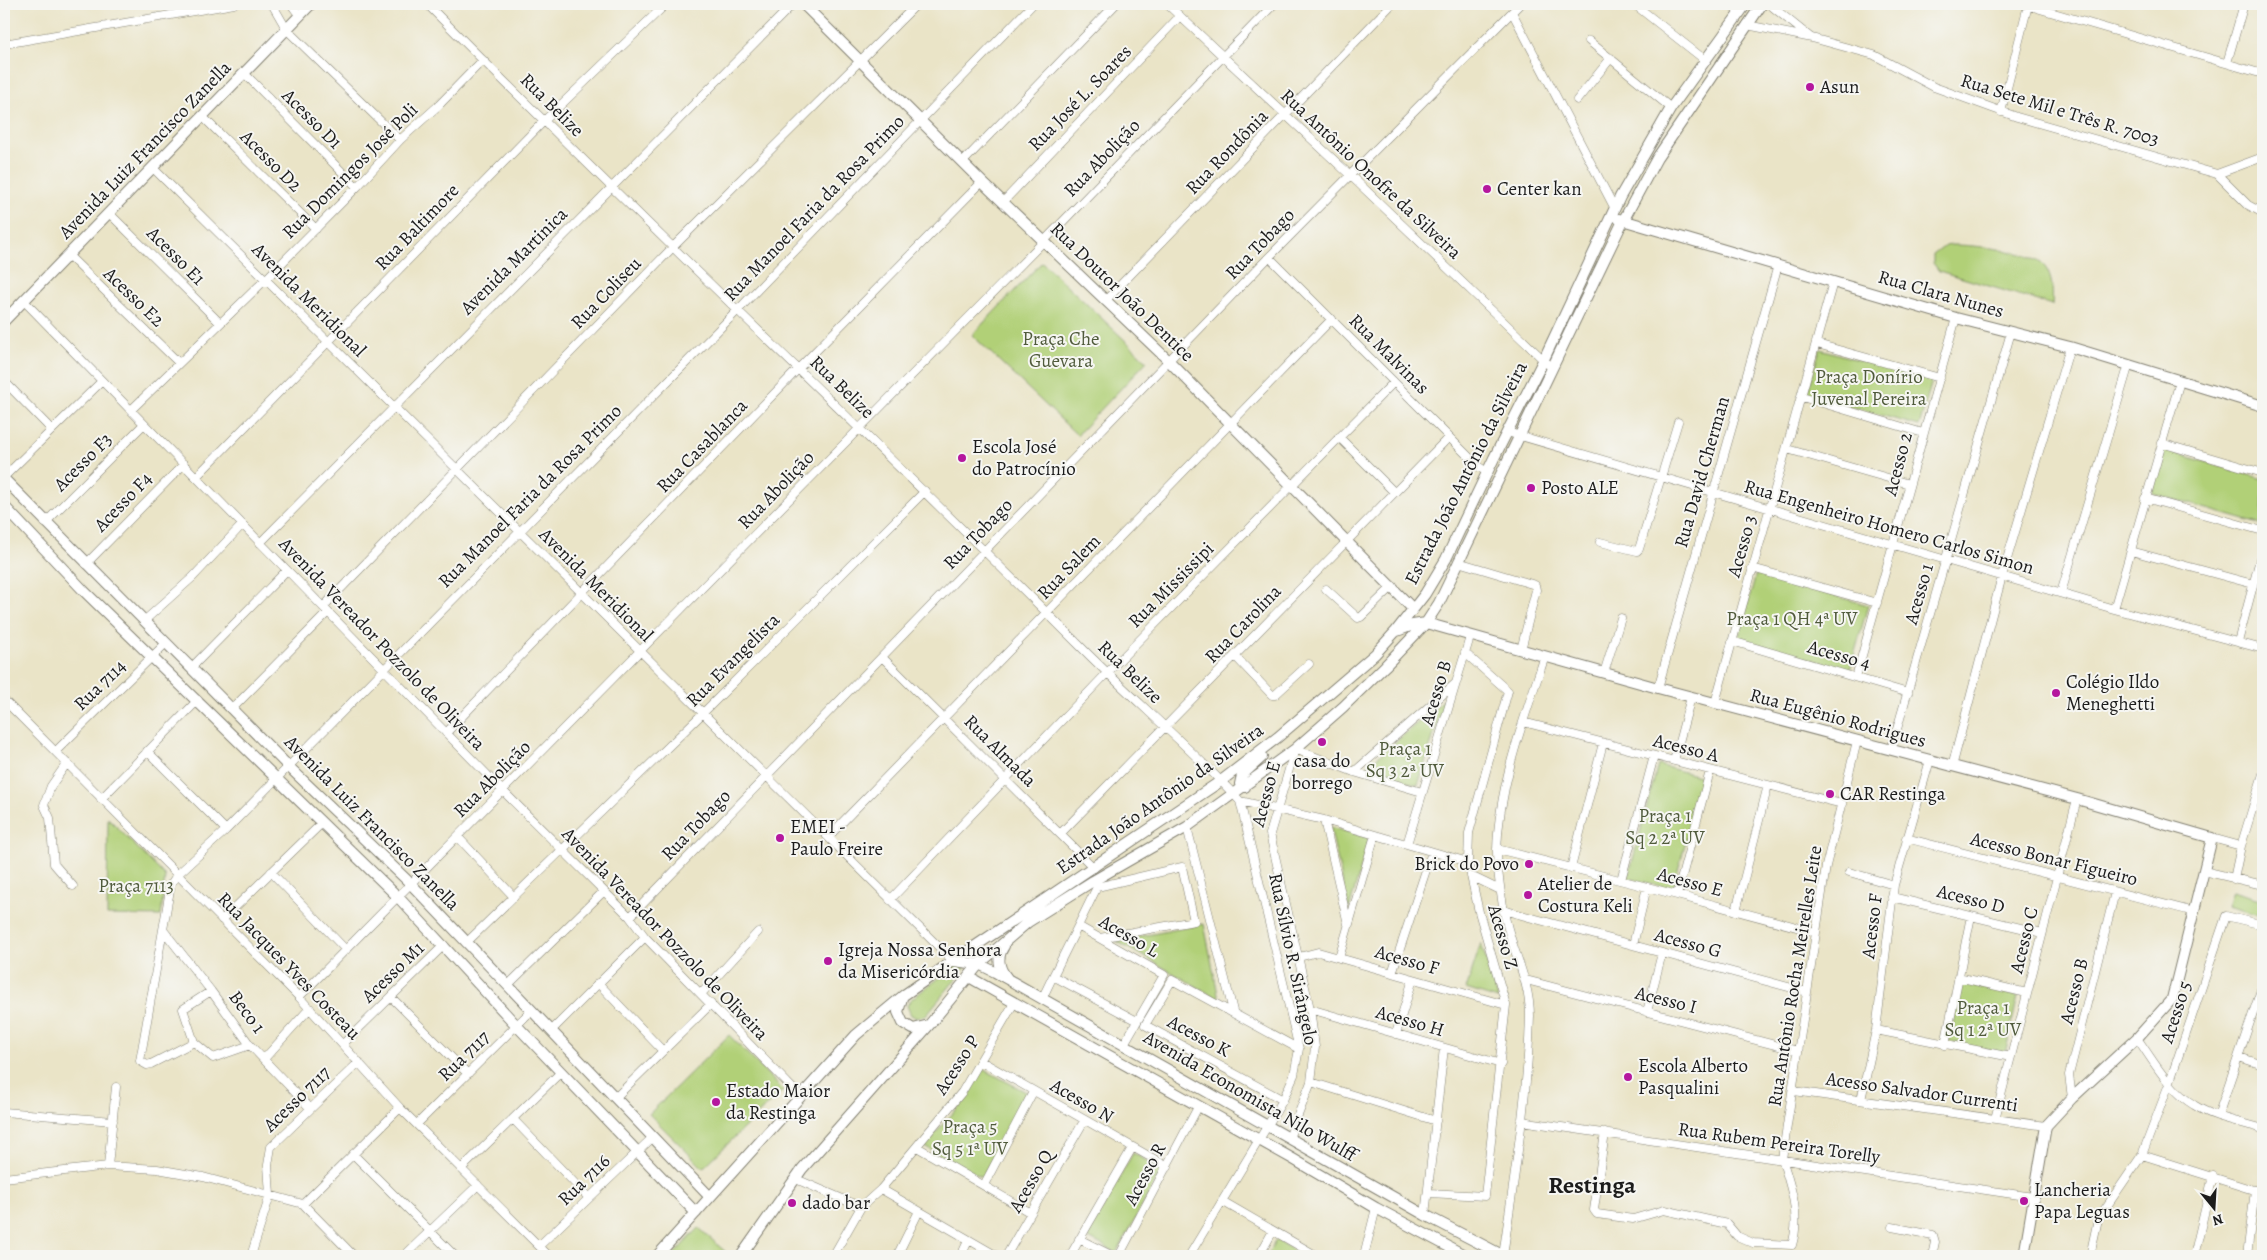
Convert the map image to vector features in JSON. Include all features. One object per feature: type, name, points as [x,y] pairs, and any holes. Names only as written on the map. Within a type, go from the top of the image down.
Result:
[{"type":"street","points":[[4,44],[234,4]]},
{"type":"street","points":[[272,4],[287,30],[400,140]]},
{"type":"street","points":[[291,4],[300,16]]},
{"type":"street","name":"Avenida Luiz Francisco Zanella","points":[[4,320],[312,4]]},
{"type":"street","name":"Rua Belize","points":[[427,4],[544,121],[860,427],[1107,673],[1237,798]]},
{"type":"street","name":"Rua Baltimore","points":[[196,477],[544,121],[666,4]]},
{"type":"street","name":"Avenida Martinica","points":[[260,543],[393,406],[793,4]]},
{"type":"street","name":"Rua Doutor João Dentice","points":[[803,4],[982,182],[1170,362],[1413,609]]},
{"type":"street","name":"Rua Coliseu","points":[[232,709],[457,470],[674,246],[916,4]]},
{"type":"street","name":"Rua Manoel Faria da Rosa Primo","points":[[194,1042],[151,1064],[143,1063],[139,1056],[164,931],[171,884],[177,875],[226,830],[518,531],[738,310],[1033,4]]},
{"type":"street","points":[[963,162],[1116,4]]},
{"type":"street","name":"Rua Antônio Onofre da Silveira","points":[[1167,4],[1350,174],[1552,368]]},
{"type":"street","name":"Rua Abolição","points":[[300,997],[1044,241],[1274,4]]},
{"type":"street","name":"Rua Rondônia","points":[[1105,301],[1392,4]]},
{"type":"street","name":"Rua Tobago","points":[[630,916],[883,658],[984,550],[1170,362],[1269,257],[1520,4]]},
{"type":"street","points":[[1634,4],[1705,60]]},
{"type":"street","points":[[1729,4],[1740,14]]},
{"type":"street","name":"Estrada João Antônio da Silveira","points":[[657,1256],[856,1036],[904,995],[1221,781],[1278,736],[1375,654],[1396,632],[1446,559],[1543,361],[1612,211],[1671,108],[1746,4]]},
{"type":"street","name":"Estrada João Antônio da Silveira","points":[[741,1256],[796,1179],[930,1024],[979,964],[1006,943],[1028,922],[1095,884],[1237,798],[1245,787],[1295,749],[1343,707],[1426,623],[1458,562],[1623,221],[1662,150],[1762,4]]},
{"type":"street","points":[[1769,4],[1812,38]]},
{"type":"street","points":[[2001,112],[2026,4],[2263,74]]},
{"type":"street","points":[[2228,63],[2244,4]]},
{"type":"street","points":[[1512,12],[1612,211]]},
{"type":"street","name":"Rua José L. Soares","points":[[1003,202],[1180,16]]},
{"type":"street","name":"Rua Sete Mil e Três R. 7003","points":[[1747,25],[1812,38],[1874,54],[1934,87],[2001,112],[2217,174]]},
{"type":"street","points":[[1589,41],[1671,108]]},
{"type":"street","points":[[1578,100],[1611,58]]},
{"type":"street","name":"Rua Domingos José Poli","points":[[130,410],[266,279],[357,187],[400,140],[439,105],[483,60]]},
{"type":"street","name":"Acesso D1","points":[[244,74],[357,187]]},
{"type":"street","name":"Acesso D2","points":[[203,117],[316,228]]},
{"type":"street","points":[[2263,157],[2217,174],[2248,205],[2263,213]]},
{"type":"street","name":"Avenida Meridional","points":[[153,168],[953,961]]},
{"type":"street","name":"Rua Casablanca","points":[[446,734],[799,368],[982,182]]},
{"type":"street","name":"Rua Clara Nunes","points":[[1612,211],[1623,221],[1956,318],[2129,364],[2263,406]]},
{"type":"street","name":"Acesso E1","points":[[108,212],[220,323]]},
{"type":"street","name":"Acesso E2","points":[[68,254],[179,363]]},
{"type":"street","name":"Rua Malvinas","points":[[1269,257],[1449,437],[1487,472]]},
{"type":"street","name":"Rua David Cherman","points":[[1658,688],[1778,265]]},
{"type":"street","name":"Acesso 3","points":[[1715,703],[1833,282]]},
{"type":"street","name":"Avenida Vereador Pozzolo de Oliveira","points":[[23,300],[446,734],[603,892],[630,916],[645,937],[801,1097]]},
{"type":"street","name":"Acesso 2","points":[[1856,677],[1956,318]]},
{"type":"street","name":"Rua Salem","points":[[828,837],[1332,319]]},
{"type":"street","name":"Acesso 1","points":[[1891,750],[2011,332]]},
{"type":"street","points":[[1817,344],[1940,378]]},
{"type":"street","points":[[1952,767],[2002,576],[2070,347]]},
{"type":"street","points":[[2061,593],[2129,364]]},
{"type":"street","points":[[4,381],[51,429]]},
{"type":"street","points":[[4,478],[51,429],[102,381]]},
{"type":"street","points":[[2114,609],[2180,381]]},
{"type":"street","name":"Rua Mississipi","points":[[890,900],[1107,673],[1394,382]]},
{"type":"street","points":[[1802,397],[1923,433]]},
{"type":"street","points":[[1600,542],[1636,551],[1639,549],[1678,422]]},
{"type":"street","name":"Acesso F3","points":[[45,523],[144,424]]},
{"type":"street","name":"Rua Engenheiro Homero Carlos Simon","points":[[1507,432],[2114,609],[2263,649]]},
{"type":"street","points":[[1339,437],[1394,492]]},
{"type":"street","name":"Rua Carolina","points":[[1061,833],[1166,728],[1449,437]]},
{"type":"street","points":[[2161,444],[2263,473]]},
{"type":"street","points":[[1787,449],[1909,484]]},
{"type":"street","points":[[1494,458],[1506,462]]},
{"type":"street","name":"Acesso F4","points":[[86,564],[184,464]]},
{"type":"street","name":"Avenida Luiz Francisco Zanella","points":[[4,478],[45,523],[288,766],[411,884],[710,1197]]},
{"type":"street","name":"Rua Evangelista","points":[[466,943],[702,714],[925,492]]},
{"type":"street","points":[[1475,498],[1486,503]]},
{"type":"street","points":[[2145,498],[2263,531]]},
{"type":"street","name":"Avenida Luiz Francisco Zanella","points":[[4,506],[84,591],[198,700],[398,897],[517,1026],[696,1213]]},
{"type":"street","points":[[144,621],[193,577],[242,525]]},
{"type":"street","points":[[2238,642],[2263,548]]},
{"type":"street","points":[[2131,551],[2253,584]]},
{"type":"street","points":[[1458,562],[1535,585],[1536,590],[1521,650]]},
{"type":"street","points":[[1752,568],[1877,602]]},
{"type":"street","points":[[190,668],[287,570]]},
{"type":"street","points":[[1326,589],[1358,618],[1392,586]]},
{"type":"street","points":[[1604,673],[1621,618]]},
{"type":"street","points":[[1396,632],[1413,625],[1426,623]]},
{"type":"street","name":"Rua Eugênio Rodrigues","points":[[1426,623],[1470,637],[1691,697],[2077,799],[2241,846]]},
{"type":"street","name":"Acesso B","points":[[1407,844],[1470,637]]},
{"type":"street","name":"Acesso 4","points":[[1732,641],[1908,693]]},
{"type":"street","name":"Rua 7114","points":[[56,751],[166,643]]},
{"type":"street","name":"Acesso Z","points":[[1429,1193],[1485,1196],[1506,1005],[1478,912],[1468,862],[1469,833],[1508,691],[1465,653]]},
{"type":"street","points":[[1235,656],[1272,695],[1275,695],[1309,664]]},
{"type":"street","points":[[1503,1256],[1521,1121],[1530,1014],[1526,980],[1503,910],[1497,849],[1502,802],[1523,722],[1545,656]]},
{"type":"street","name":"Rua Almada","points":[[883,658],[1061,833],[1094,868]]},
{"type":"street","points":[[1354,772],[1456,683]]},
{"type":"street","points":[[1674,761],[1691,697]]},
{"type":"street","name":"Rua Jacques Yves Costeau","points":[[4,700],[300,997],[400,1108],[547,1256]]},
{"type":"street","points":[[101,799],[198,700]]},
{"type":"street","name":"Acesso A","points":[[1523,722],[1842,804]]},
{"type":"street","points":[[1245,787],[1240,784],[1242,775],[1264,755],[1278,736]]},
{"type":"street","name":"Rua Antônio Rocha Meirelles Leite","points":[[1782,1160],[1794,1091],[1806,992],[1826,866],[1858,741]]},
{"type":"street","points":[[1571,868],[1603,743]]},
{"type":"street","points":[[1295,749],[1354,772],[1422,792]]},
{"type":"street","name":"Acesso E","points":[[1289,1138],[1311,1082],[1315,1048],[1310,1009],[1270,834],[1295,749]]},
{"type":"street","points":[[147,751],[226,830]]},
{"type":"street","points":[[1622,880],[1654,756]]},
{"type":"street","name":"Acesso F","points":[[1861,1100],[1876,1030],[1894,884],[1930,760]]},
{"type":"street","points":[[67,763],[51,786],[44,805],[50,818],[54,864],[73,886]]},
{"type":"street","points":[[1677,895],[1710,771]]},
{"type":"street","points":[[2234,878],[2241,846],[2263,774]]},
{"type":"street","points":[[1736,911],[1768,785]]},
{"type":"street","points":[[1237,798],[1324,820],[1468,862]]},
{"type":"street","name":"Rua Sílvio R. Sirângelo","points":[[1189,1256],[1283,1100],[1294,1075],[1299,1049],[1237,798]]},
{"type":"street","name":"Acesso C","points":[[1995,1119],[2077,799]]},
{"type":"street","points":[[1324,820],[1349,926]]},
{"type":"street","points":[[222,920],[322,823]]},
{"type":"street","points":[[1187,827],[1233,1011]]},
{"type":"street","points":[[1339,958],[1375,835]]},
{"type":"street","points":[[458,837],[514,897]]},
{"type":"street","name":"Acesso Bonar Figueiro","points":[[1906,838],[2195,912]]},
{"type":"street","points":[[2024,1256],[2046,1126],[2072,1098],[2137,1038],[2172,999],[2212,838]]},
{"type":"street","name":"Acesso E","points":[[1497,849],[1647,886],[1815,932]]},
{"type":"street","points":[[1392,973],[1432,852]]},
{"type":"street","points":[[1078,926],[1095,884],[1182,867],[1194,921],[1100,938]]},
{"type":"street","points":[[2204,871],[2263,885]]},
{"type":"street","points":[[271,872],[346,950]]},
{"type":"street","points":[[1849,872],[1894,884]]},
{"type":"street","points":[[1471,876],[1500,890]]},
{"type":"street","points":[[1633,945],[1647,886]]},
{"type":"street","points":[[508,985],[603,892]]},
{"type":"street","name":"Acesso B","points":[[2072,1098],[2069,1075],[2115,892]]},
{"type":"street","name":"Acesso D","points":[[1892,897],[2042,933]]},
{"type":"street","name":"Acesso G","points":[[1503,910],[1806,992]]},
{"type":"street","points":[[1944,1045],[1971,916]]},
{"type":"street","name":"Acesso 5","points":[[2142,1155],[2170,1084],[2226,916],[2263,925]]},
{"type":"street","name":"Acesso L","points":[[1042,999],[1078,926],[1168,978]]},
{"type":"street","name":"Beco 1","points":[[164,931],[211,991],[250,1046],[310,1108]]},
{"type":"street","points":[[701,994],[758,932]]},
{"type":"street","points":[[551,1031],[645,937]]},
{"type":"street","points":[[1006,943],[1001,950],[1000,966],[1009,980]]},
{"type":"street","name":"Acesso M1","points":[[342,1044],[444,945]]},
{"type":"street","name":"Acesso F","points":[[1299,958],[1318,952],[1506,1005]]},
{"type":"street","points":[[1647,1012],[1662,953]]},
{"type":"street","points":[[953,961],[979,964]]},
{"type":"street","name":"Avenida Economista Nilo Wulff","points":[[979,964],[1425,1215],[1503,1256]]},
{"type":"street","points":[[1053,976],[1137,1021]]},
{"type":"street","name":"Avenida Economista Nilo Wulff","points":[[969,977],[1376,1208],[1466,1256]]},
{"type":"street","points":[[1958,977],[2027,993]]},
{"type":"street","points":[[1168,978],[1233,1011],[1299,1049]]},
{"type":"street","name":"Acesso K","points":[[1124,1044],[1137,1021],[1168,978]]},
{"type":"street","name":"Acesso K","points":[[1168,978],[1145,1025],[1283,1100]]},
{"type":"street","points":[[1396,1034],[1413,979]]},
{"type":"street","name":"Acesso I","points":[[1526,980],[1798,1051]]},
{"type":"street","points":[[598,983],[663,1051]]},
{"type":"street","points":[[2218,1116],[2263,984]]},
{"type":"street","points":[[211,991],[183,1010],[194,1042],[213,1058],[250,1046]]},
{"type":"street","points":[[904,995],[900,1000],[898,1012],[903,1023],[920,1029],[930,1024]]},
{"type":"street","points":[[390,997],[468,1074]]},
{"type":"street","name":"Acesso P","points":[[833,1256],[861,1207],[881,1189],[962,1092],[1014,1003]]},
{"type":"street","points":[[615,1098],[711,1004]]},
{"type":"street","points":[[264,1059],[310,1008]]},
{"type":"street","name":"Acesso H","points":[[1310,1009],[1501,1064]]},
{"type":"street","name":"Rua 7117","points":[[417,1124],[532,1010]]},
{"type":"street","points":[[1876,1030],[2011,1057]]},
{"type":"street","points":[[2137,1038],[2170,1084],[2194,1105],[2218,1116],[2263,1129]]},
{"type":"street","points":[[1425,1215],[1444,1048]]},
{"type":"street","points":[[2239,1057],[2263,1065]]},
{"type":"street","name":"Acesso N","points":[[981,1061],[1168,1167]]},
{"type":"street","name":"Acesso 7117","points":[[270,1195],[268,1165],[271,1147],[359,1062]]},
{"type":"street","points":[[462,1169],[561,1072]]},
{"type":"street","points":[[1311,1082],[1436,1122]]},
{"type":"street","points":[[108,1166],[116,1087]]},
{"type":"street","name":"Acesso Salvador Currenti","points":[[1794,1091],[2046,1126]]},
{"type":"street","points":[[984,1185],[1033,1092]]},
{"type":"street","name":"Acesso R","points":[[1119,1256],[1168,1167],[1198,1107]]},
{"type":"street","points":[[303,1204],[400,1108]]},
{"type":"street","points":[[4,1112],[113,1121]]},
{"type":"street","points":[[513,1118],[588,1197]]},
{"type":"street","name":"Acesso Q","points":[[1006,1256],[1084,1121]]},
{"type":"street","name":"Rua Rubem Pereira Torelly","points":[[1521,1121],[2033,1197]]},
{"type":"street","points":[[1605,1133],[1594,1210],[1596,1214],[1634,1219],[1664,1210],[1683,1213],[1727,1224],[1738,1236],[1753,1243],[1792,1245],[1796,1231],[1793,1194],[1782,1160]]},
{"type":"street","name":"Rua 7116","points":[[539,1246],[588,1197],[652,1138]]},
{"type":"street","points":[[917,1147],[1031,1213]]},
{"type":"street","points":[[1070,1256],[1132,1148]]},
{"type":"street","points":[[353,1154],[455,1256]]},
{"type":"street","points":[[2090,1256],[2098,1219],[2142,1155],[2259,1191],[2247,1256]]},
{"type":"street","points":[[4,1178],[108,1166],[166,1170],[303,1204],[354,1256]]},
{"type":"street","points":[[2194,1256],[2212,1176]]},
{"type":"street","points":[[796,1179],[861,1207]]},
{"type":"street","points":[[404,1256],[478,1185]]},
{"type":"street","points":[[881,1189],[968,1241],[997,1256]]},
{"type":"street","points":[[251,1256],[270,1195]]},
{"type":"street","points":[[1222,1201],[1317,1256]]},
{"type":"street","points":[[1364,1256],[1376,1208]]},
{"type":"street","points":[[896,1256],[919,1212]]},
{"type":"street","points":[[1892,1227],[1934,1235],[1935,1242],[1932,1256]]},
{"type":"street","points":[[1259,1256],[1273,1231]]},
{"type":"street","points":[[1080,1239],[1113,1256]]},
{"type":"street","points":[[961,1256],[968,1241]]},
{"type":"green space","points":[[1945,246],[2002,250],[2028,256],[2038,261],[2045,267],[2050,276],[2052,305],[1939,271],[1933,263],[1933,255]]},
{"type":"green space","name":"Praça Che Guevara","points":[[1042,262],[1147,361],[1077,435],[972,335]]},
{"type":"green space","name":"Praça Donírio Juvenal Pereira","points":[[1820,349],[1932,381],[1919,426],[1807,394]]},
{"type":"green space","points":[[2165,450],[2263,479],[2262,525],[2152,493]]},
{"type":"green space","name":"Praça 1 QH 4ª UV","points":[[1756,574],[1868,605],[1850,670],[1738,639]]},
{"type":"green space","name":"Praça 1 Sq 3 2ª UV","points":[[1445,699],[1418,785],[1364,769]]},
{"type":"green space","name":"Praça 1 Sq 2 2ª UV","points":[[1658,765],[1703,777],[1673,889],[1628,878]]},
{"type":"green space","name":"Praça 7113","points":[[108,818],[165,876],[161,916],[107,915]]},
{"type":"green space","points":[[1330,827],[1369,838],[1349,910]]},
{"type":"green space","points":[[2232,891],[2263,900],[2263,916],[2227,906]]},
{"type":"green space","points":[[1204,924],[1219,999],[1116,941]]},
{"type":"green space","points":[[1481,943],[1498,999],[1466,989]]},
{"type":"green space","points":[[955,966],[966,967],[926,1015],[917,1018],[911,1015],[907,1006],[910,1000]]},
{"type":"green space","name":"Praça 1 Sq 1 2ª UV","points":[[1962,984],[2018,996],[2005,1054],[1949,1041]]},
{"type":"green space","name":"Estado Maior da Restinga","points":[[729,1035],[783,1090],[703,1168],[649,1114]]},
{"type":"green space","name":"Praça 5 Sq 5 1ª UV","points":[[983,1069],[1028,1093],[982,1177],[924,1146],[968,1096]]},
{"type":"green space","points":[[1133,1153],[1162,1169],[1117,1253],[1087,1237]]},
{"type":"green space","points":[[699,1228],[730,1256],[672,1256]]},
{"type":"green space","points":[[1276,1240],[1304,1256],[1267,1256]]},
{"type":"place","name":"Asun","points":[[1810,87]]},
{"type":"place","name":"Center kan","points":[[1487,189]]},
{"type":"place","name":"Escola José do Patrocínio","points":[[962,458]]},
{"type":"place","name":"Posto ALE","points":[[1531,488]]},
{"type":"place","name":"Colégio Ildo Meneghetti","points":[[2056,693]]},
{"type":"place","name":"casa do borrego","points":[[1322,742]]},
{"type":"place","name":"CAR Restinga","points":[[1830,794]]},
{"type":"place","name":"EMEI - Paulo Freire","points":[[780,838]]},
{"type":"place","name":"Brick do Povo","points":[[1529,864]]},
{"type":"place","name":"Atelier de Costura Keli","points":[[1528,895]]},
{"type":"place","name":"Igreja Nossa Senhora da Misericórdia","points":[[828,961]]},
{"type":"place","name":"Escola Alberto Pasqualini","points":[[1628,1077]]},
{"type":"place","name":"Estado Maior da Restinga","points":[[716,1102]]},
{"type":"place","name":"Lancheria Papa Leguas","points":[[2024,1201]]},
{"type":"place","name":"dado bar","points":[[792,1203]]},
{"type":"district","name":"Restinga","points":[[1592,1185]]}]
